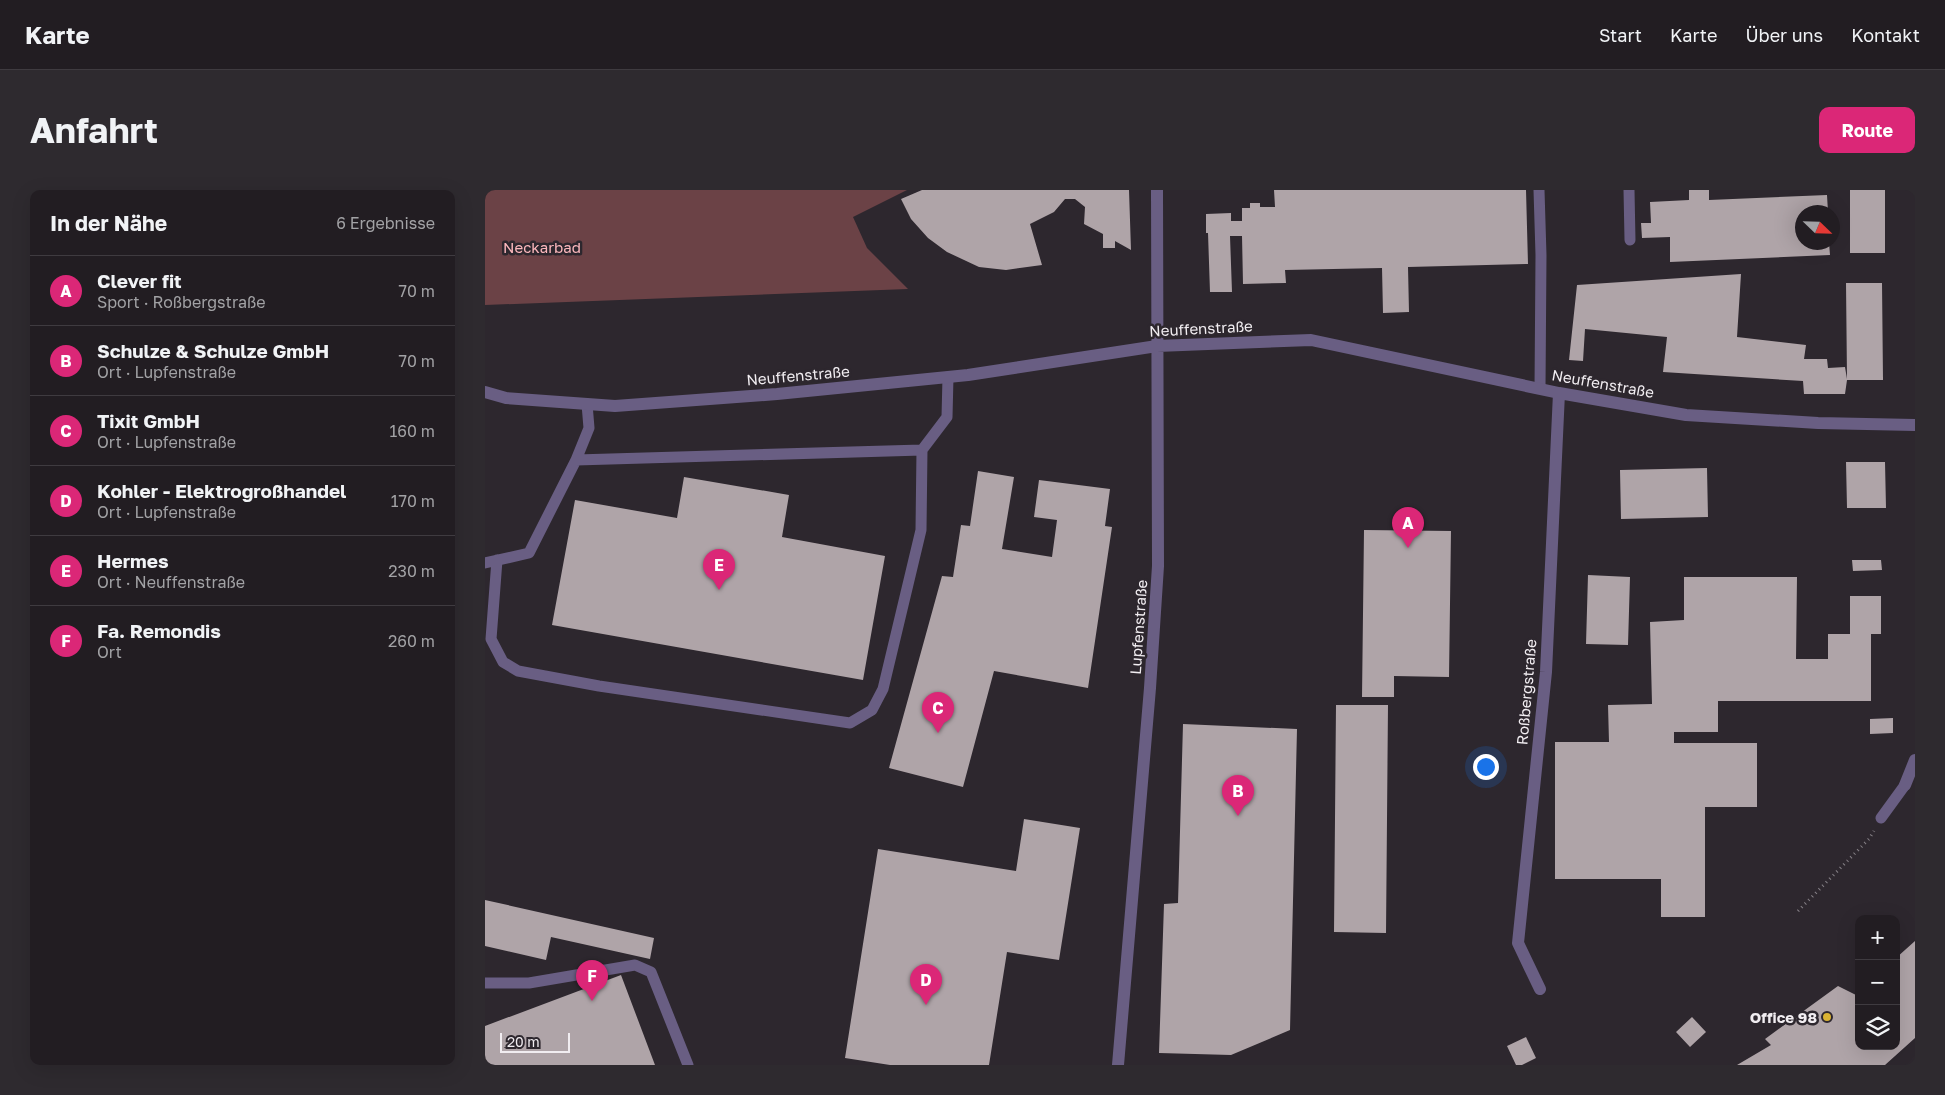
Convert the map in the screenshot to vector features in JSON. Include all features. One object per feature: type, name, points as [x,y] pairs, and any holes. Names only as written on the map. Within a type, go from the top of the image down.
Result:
[{"type":"street","name":"Lupfenstraße","points":[[1118,1065],[1150,688],[1158,566],[1157,190]]},
{"type":"street","name":"Neuffenstraße","points":[[485,392],[506,398],[615,406],[777,394],[948,377],[1157,346],[1311,340],[1559,392],[1686,415],[1818,423],[1915,425]]},
{"type":"street","name":"Roßbergstraße","points":[[1540,989],[1518,943],[1546,672],[1559,392]]},
{"type":"street","points":[[1905,785],[1915,760]]},
{"type":"lane","points":[[1539,190],[1541,255],[1540,388]]},
{"type":"lane","points":[[1629,190],[1630,240]]},
{"type":"lane","points":[[497,560],[491,639],[503,662],[518,671],[599,686],[850,723],[872,710],[883,689],[921,530],[922,450],[947,417],[948,377]]},
{"type":"lane","points":[[485,563],[529,553],[576,460],[589,428],[587,404]]},
{"type":"lane","points":[[576,460],[922,450]]},
{"type":"lane","points":[[1881,818],[1905,785]]},
{"type":"lane","points":[[485,983],[529,983],[635,966],[651,972],[688,1065]]},
{"type":"path","points":[[1799,911],[1869,839],[1881,818]]},
{"type":"green space","name":"Neckarbad","points":[[485,190],[907,190],[853,217],[867,248],[908,289],[485,305]]},
{"type":"building","points":[[922,190],[1129,190],[1131,250],[1115,241],[1115,248],[1103,248],[1103,234],[1084,224],[1085,207],[1075,199],[1065,199],[1054,212],[1030,224],[1042,265],[1006,270],[979,267],[947,252],[928,238],[911,219],[901,199]]},
{"type":"building","points":[[1274,190],[1526,190],[1528,264],[1408,267],[1409,312],[1383,313],[1382,268],[1285,270],[1286,283],[1243,284],[1242,236],[1230,236],[1232,292],[1210,292],[1206,214],[1231,213],[1231,221],[1242,221],[1242,208],[1250,208],[1250,203],[1260,203],[1260,207],[1275,207]]},
{"type":"building","points":[[1689,190],[1709,190],[1709,200],[1827,195],[1828,205],[1795,205],[1795,250],[1830,250],[1830,255],[1670,262],[1670,237],[1642,238],[1641,223],[1651,223],[1650,202],[1689,200]]},
{"type":"building","points":[[1850,190],[1885,190],[1885,253],[1850,253]]},
{"type":"building","points":[[1741,274],[1737,337],[1806,345],[1804,359],[1827,359],[1828,368],[1845,367],[1847,379],[1846,283],[1882,283],[1883,380],[1847,380],[1845,394],[1804,394],[1803,381],[1663,372],[1667,337],[1585,329],[1583,361],[1569,360],[1577,285]]},
{"type":"building","points":[[1846,462],[1885,462],[1886,508],[1847,508]]},
{"type":"building","points":[[1707,468],[1708,517],[1621,519],[1620,470]]},
{"type":"building","points":[[978,471],[1014,477],[1002,549],[1052,557],[1057,520],[1034,517],[1039,480],[1110,489],[1105,526],[1112,527],[1088,688],[994,671],[963,787],[889,768],[942,576],[953,577],[961,525],[970,526]]},
{"type":"building","points":[[684,477],[789,495],[782,537],[885,556],[863,680],[552,625],[575,500],[677,518]]},
{"type":"building","points":[[1364,530],[1451,531],[1449,677],[1394,676],[1394,697],[1362,697]]},
{"type":"building","points":[[1852,560],[1881,560],[1882,570],[1853,571]]},
{"type":"building","points":[[1588,575],[1630,577],[1628,645],[1586,644]]},
{"type":"building","points":[[1684,577],[1797,577],[1796,659],[1828,659],[1828,634],[1850,634],[1850,596],[1881,596],[1881,634],[1871,634],[1871,701],[1718,701],[1718,732],[1674,732],[1674,743],[1757,743],[1757,807],[1705,807],[1705,917],[1661,917],[1661,879],[1555,879],[1555,742],[1609,742],[1608,705],[1652,704],[1650,622],[1684,620]]},
{"type":"building","points":[[1336,705],[1388,705],[1386,933],[1334,932]]},
{"type":"building","points":[[1893,718],[1893,733],[1870,734],[1870,719]]},
{"type":"building","points":[[1183,724],[1297,729],[1290,1030],[1231,1055],[1159,1053],[1164,904],[1178,903]]},
{"type":"building","points":[[1024,819],[1080,828],[1059,960],[1007,952],[989,1065],[890,1065],[845,1058],[878,849],[1016,871]]},
{"type":"building","points":[[485,900],[654,938],[650,959],[551,937],[546,960],[485,946]]},
{"type":"building","name":"Office 98","points":[[1915,941],[1915,1038],[1885,1065],[1737,1065],[1771,1045],[1765,1039],[1838,986],[1855,994],[1855,1050],[1900,1050],[1900,954]]},
{"type":"building","points":[[621,975],[655,1065],[485,1065],[485,1026]]},
{"type":"building","points":[[1692,1017],[1706,1032],[1690,1047],[1676,1032]]},
{"type":"building","points":[[1526,1037],[1536,1058],[1522,1065],[1516,1065],[1507,1046]]},
{"type":"place","name":"Clever fit","points":[[1408,548]]},
{"type":"place","name":"Hermes","points":[[719,590]]},
{"type":"place","name":"Tixit GmbH","points":[[938,733]]},
{"type":"place","name":"Schulze & Schulze GmbH","points":[[1238,816]]},
{"type":"place","name":"Fa. Remondis","points":[[592,1001]]},
{"type":"place","name":"Kohler - Elektrogroßhandel","points":[[926,1005]]},
{"type":"place","name":"Office 98","points":[[1827,1017]]}]
